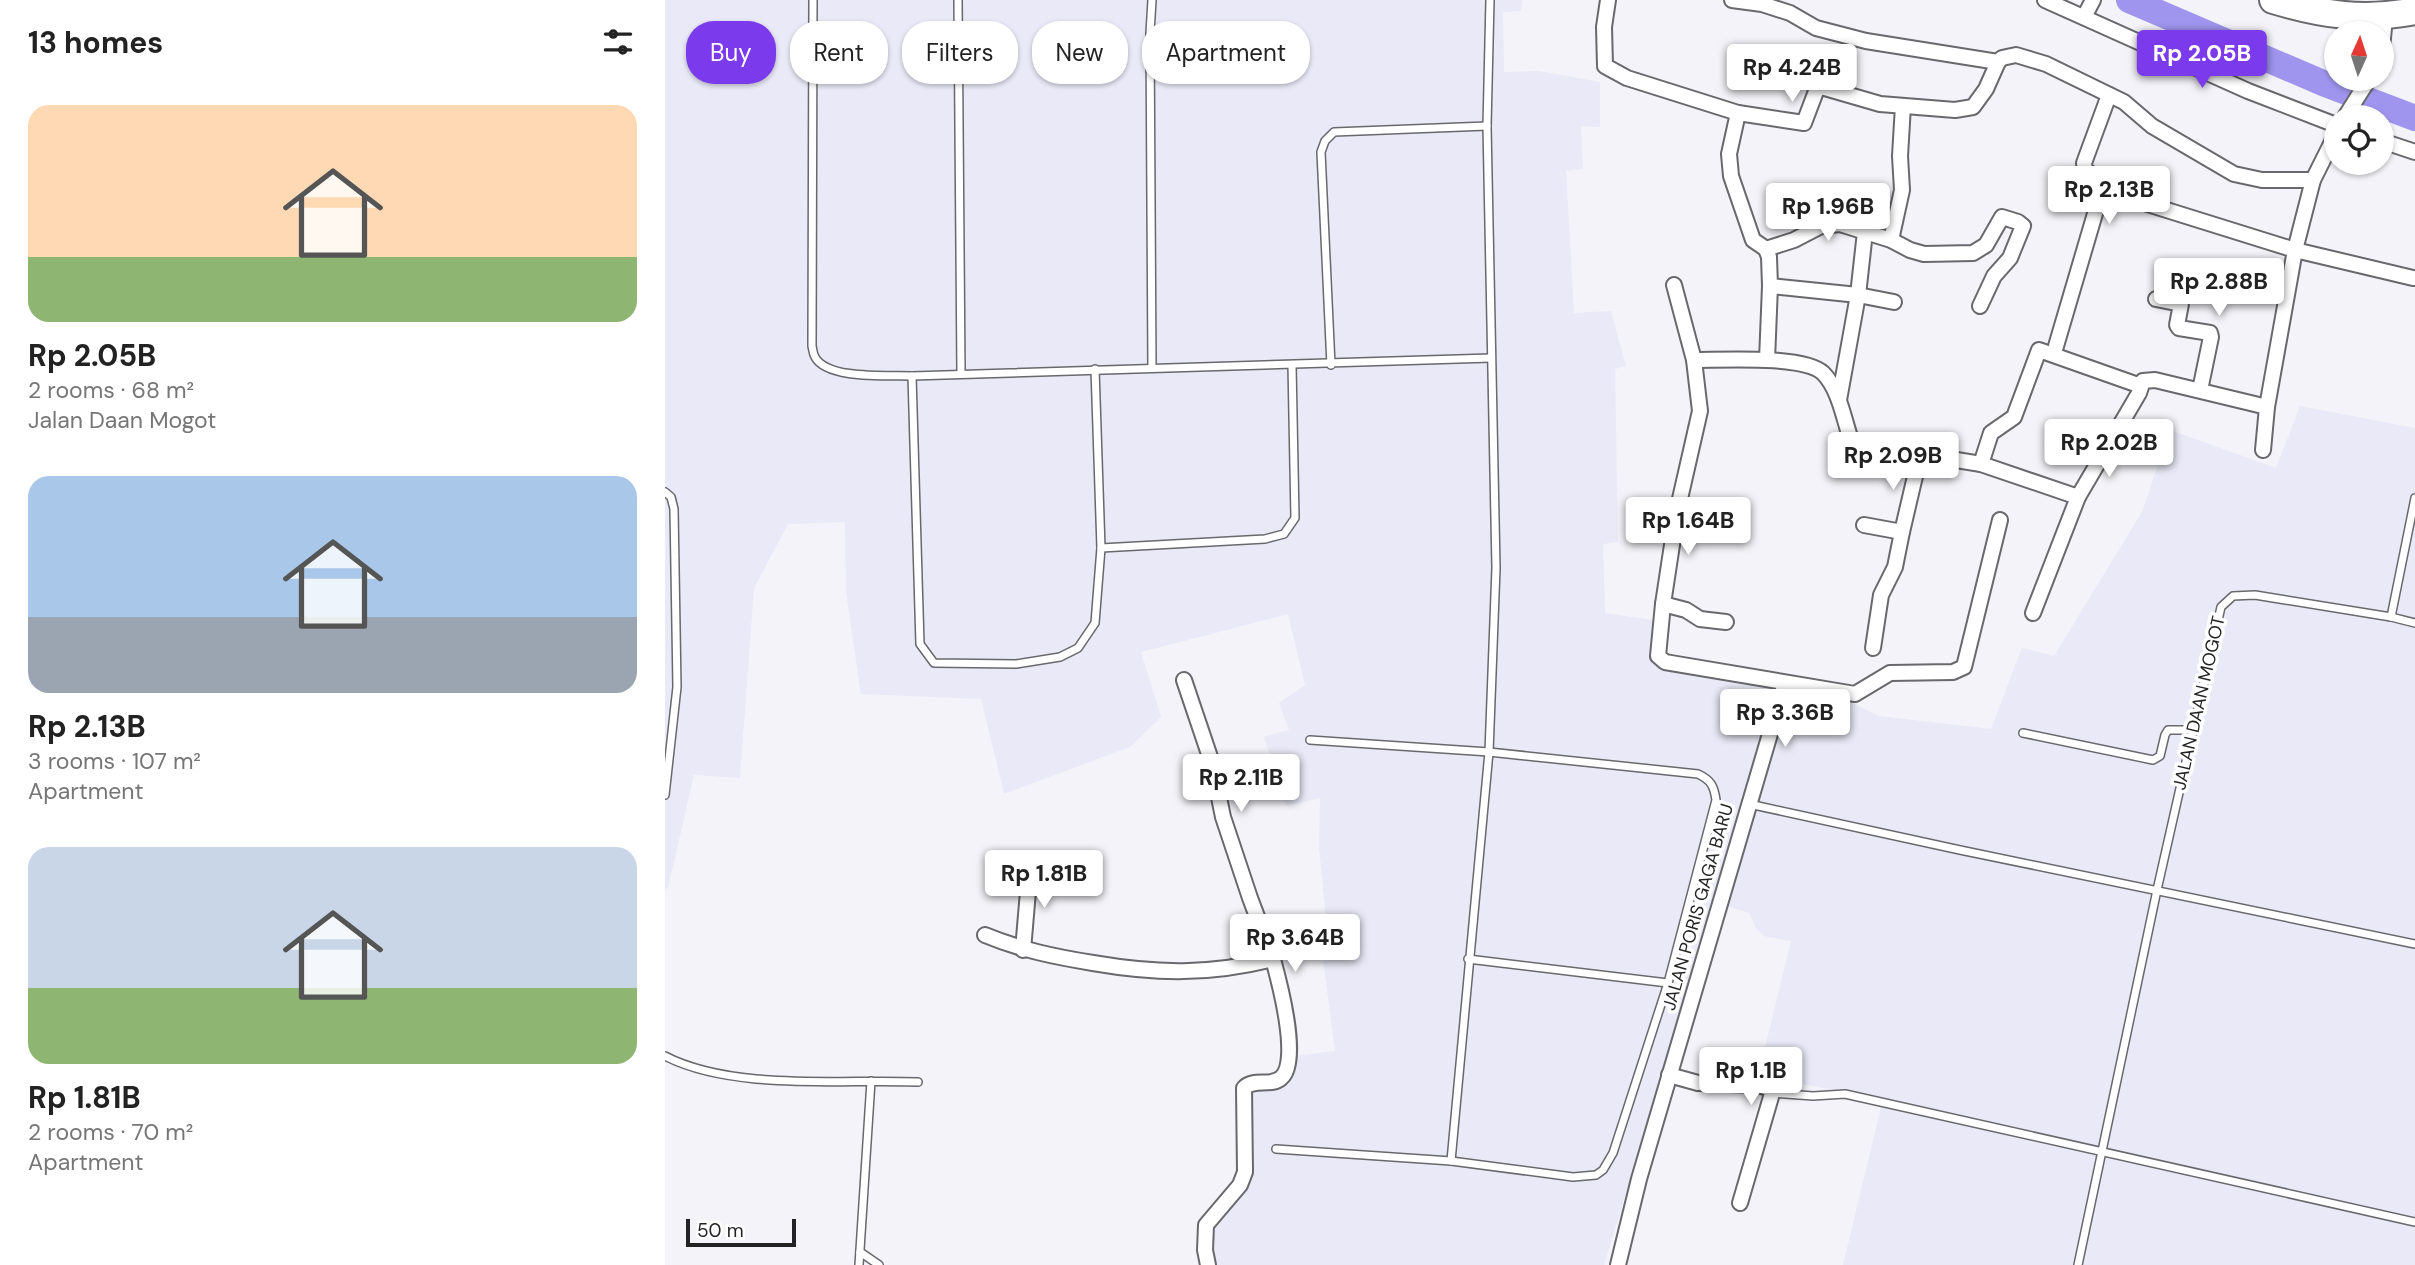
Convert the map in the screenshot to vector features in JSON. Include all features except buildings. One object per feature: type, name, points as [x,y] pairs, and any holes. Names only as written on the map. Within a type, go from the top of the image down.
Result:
[{"type":"highway","points":[[2273,0],[2333,15],[2385,17],[2415,11]]},
{"type":"street","points":[[1608,0],[1605,66],[1627,78],[1738,113],[1804,123],[1818,86],[1880,104],[1955,110],[1973,107],[1986,89],[1998,62],[2002,58],[2017,55],[2046,64],[2124,102],[2152,126],[2234,174],[2262,180],[2313,180]]},
{"type":"street","points":[[1732,0],[1762,4],[1790,13],[1816,28],[1866,41],[1998,62]]},
{"type":"street","points":[[2045,0],[2089,8],[2248,91],[2324,120]]},
{"type":"street","points":[[2385,17],[2385,21]]},
{"type":"street","points":[[2054,353],[2103,183],[2085,170],[2084,163],[2109,95]]},
{"type":"street","points":[[1892,240],[1902,190],[1900,156],[1903,106]]},
{"type":"street","points":[[1738,113],[1730,154],[1731,176],[1753,240],[1766,250],[1769,257],[1767,360]]},
{"type":"street","points":[[2394,145],[2415,152]]},
{"type":"street","points":[[2263,450],[2267,407],[2295,250],[2313,180],[2324,158]]},
{"type":"street","points":[[2141,202],[2295,250],[2413,278]]},
{"type":"street","points":[[1766,250],[1821,226],[1840,224],[1892,240],[1924,254],[1973,253],[1986,245],[2002,218],[2023,225],[2010,258],[1994,276],[1980,306]]},
{"type":"street","points":[[1839,404],[1858,295],[1865,232]]},
{"type":"street","points":[[1674,285],[1694,360],[1700,411],[1677,512],[1663,604],[1658,656],[1665,662],[1855,694],[1890,673],[1953,672],[1964,667],[2000,520]]},
{"type":"street","points":[[1770,286],[1858,295],[1894,302]]},
{"type":"street","points":[[2156,299],[2181,304],[2177,325],[2179,328],[2210,333],[2200,390]]},
{"type":"street","points":[[1981,464],[1991,433],[2014,417],[2039,350],[2054,353],[2141,386]]},
{"type":"street","points":[[1694,360],[1767,360],[1810,366],[1822,372],[1834,389],[1851,443],[1981,464],[2078,497]]},
{"type":"street","points":[[2033,613],[2078,497],[2146,379],[2267,407]]},
{"type":"street","points":[[1873,648],[1881,595],[1895,567],[1920,455]]},
{"type":"street","points":[[1864,525],[1902,532]]},
{"type":"street","points":[[1663,604],[1686,610],[1700,619],[1726,622]]},
{"type":"street","points":[[1184,680],[1212,763],[1227,828],[1273,959],[1289,1028],[1284,1075],[1277,1080],[1248,1084],[1244,1088],[1245,1172],[1240,1185],[1206,1225],[1205,1250],[1208,1265]]},
{"type":"street","name":"JALAN PORIS GAGA BARU","points":[[1618,1265],[1639,1179],[1748,803],[1786,683]]},
{"type":"street","points":[[1023,950],[1030,868]]},
{"type":"street","points":[[985,935],[1023,950],[1052,957],[1151,972],[1208,971],[1273,959]]},
{"type":"street","points":[[1669,1076],[1711,1084],[1765,1086],[1773,1090],[1740,1203]]},
{"type":"lane","points":[[813,0],[812,346],[815,358],[826,367],[851,374],[912,376],[1491,358]]},
{"type":"lane","points":[[958,0],[961,373]]},
{"type":"lane","points":[[1152,0],[1152,368]]},
{"type":"lane","points":[[1451,1161],[1489,752],[1496,568],[1487,126],[1490,0]]},
{"type":"lane","points":[[1331,365],[1321,152],[1325,141],[1333,132],[1487,126]]},
{"type":"lane","points":[[1101,548],[1265,540],[1284,534],[1295,518],[1292,365]]},
{"type":"lane","points":[[912,376],[920,644],[934,663],[1016,664],[1060,657],[1078,648],[1095,623],[1101,548],[1095,369]]},
{"type":"lane","points":[[665,492],[671,497],[674,509],[677,687],[665,796]]},
{"type":"lane","points":[[2391,617],[2415,498]]},
{"type":"lane","name":"JALAN DAAN MOGOT","points":[[2078,1265],[2217,614],[2224,601],[2233,596],[2255,594],[2415,623]]},
{"type":"lane","points":[[2024,733],[2153,760],[2160,756],[2168,730],[2192,730]]},
{"type":"lane","points":[[1276,1149],[1451,1161],[1573,1177],[1596,1175],[1604,1170],[1613,1153],[1668,983],[1715,810],[1714,788],[1707,779],[1698,774],[1489,752],[1310,740]]},
{"type":"lane","points":[[1748,803],[2415,944]]},
{"type":"lane","points":[[1468,959],[1668,983]]},
{"type":"lane","points":[[665,1056],[694,1069],[730,1075],[918,1083]]},
{"type":"lane","points":[[859,1265],[871,1080]]},
{"type":"lane","points":[[1773,1093],[1813,1096],[1845,1094],[2415,1222]]},
{"type":"lane","points":[[860,1252],[879,1265]]},
{"type":"shaded area","points":[[665,0],[1522,0],[1521,11],[1503,12],[1504,72],[1539,71],[1600,82],[1600,127],[1581,126],[1583,169],[1566,171],[1574,313],[1611,311],[1626,366],[1615,369],[1618,542],[1603,544],[1605,613],[1659,621],[1653,658],[1831,693],[1879,716],[1991,729],[2022,648],[2054,656],[2142,512],[2170,430],[2276,468],[2300,406],[2415,428],[2415,1265],[1843,1265],[1883,1099],[1758,1076],[1791,941],[1764,936],[1757,930],[1749,913],[1714,902],[1604,1265],[1201,1265],[1197,1228],[1241,1177],[1236,1091],[1278,1084],[1285,1057],[1335,1051],[1320,936],[1328,936],[1319,848],[1320,798],[1286,806],[1264,737],[1289,730],[1279,703],[1305,685],[1288,614],[1141,652],[1161,717],[1130,747],[1004,794],[981,699],[861,694],[846,592],[845,522],[788,524],[754,588],[740,778],[694,775],[668,888],[665,889]]},
{"type":"waterway","points":[[2129,0],[2323,83],[2415,118]]}]
